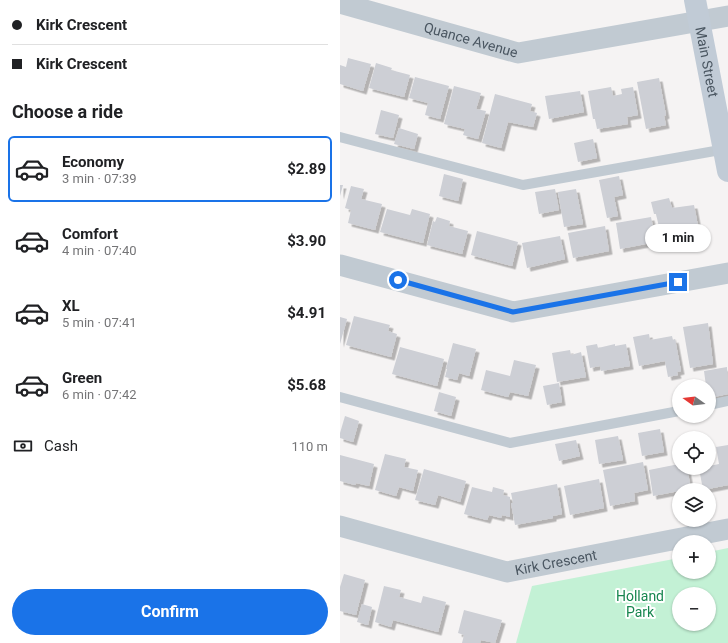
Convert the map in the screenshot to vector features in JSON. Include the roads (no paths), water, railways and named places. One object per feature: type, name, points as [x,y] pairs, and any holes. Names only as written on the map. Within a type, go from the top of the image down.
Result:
[{"type":"street","name":"Main Street","points":[[695,0],[726,149],[728,171]]},
{"type":"street","name":"Quance Avenue","points":[[340,3],[518,53],[728,16]]},
{"type":"street","points":[[340,265],[513,312],[728,273]]},
{"type":"street","name":"Kirk Crescent","points":[[340,526],[507,572],[728,529]]},
{"type":"lane","points":[[340,137],[523,185],[726,149]]},
{"type":"lane","points":[[340,397],[510,443],[672,411]]},
{"type":"lane","points":[[716,404],[728,401]]},
{"type":"park label","name":"Holland Park","points":[[640,604]]}]
